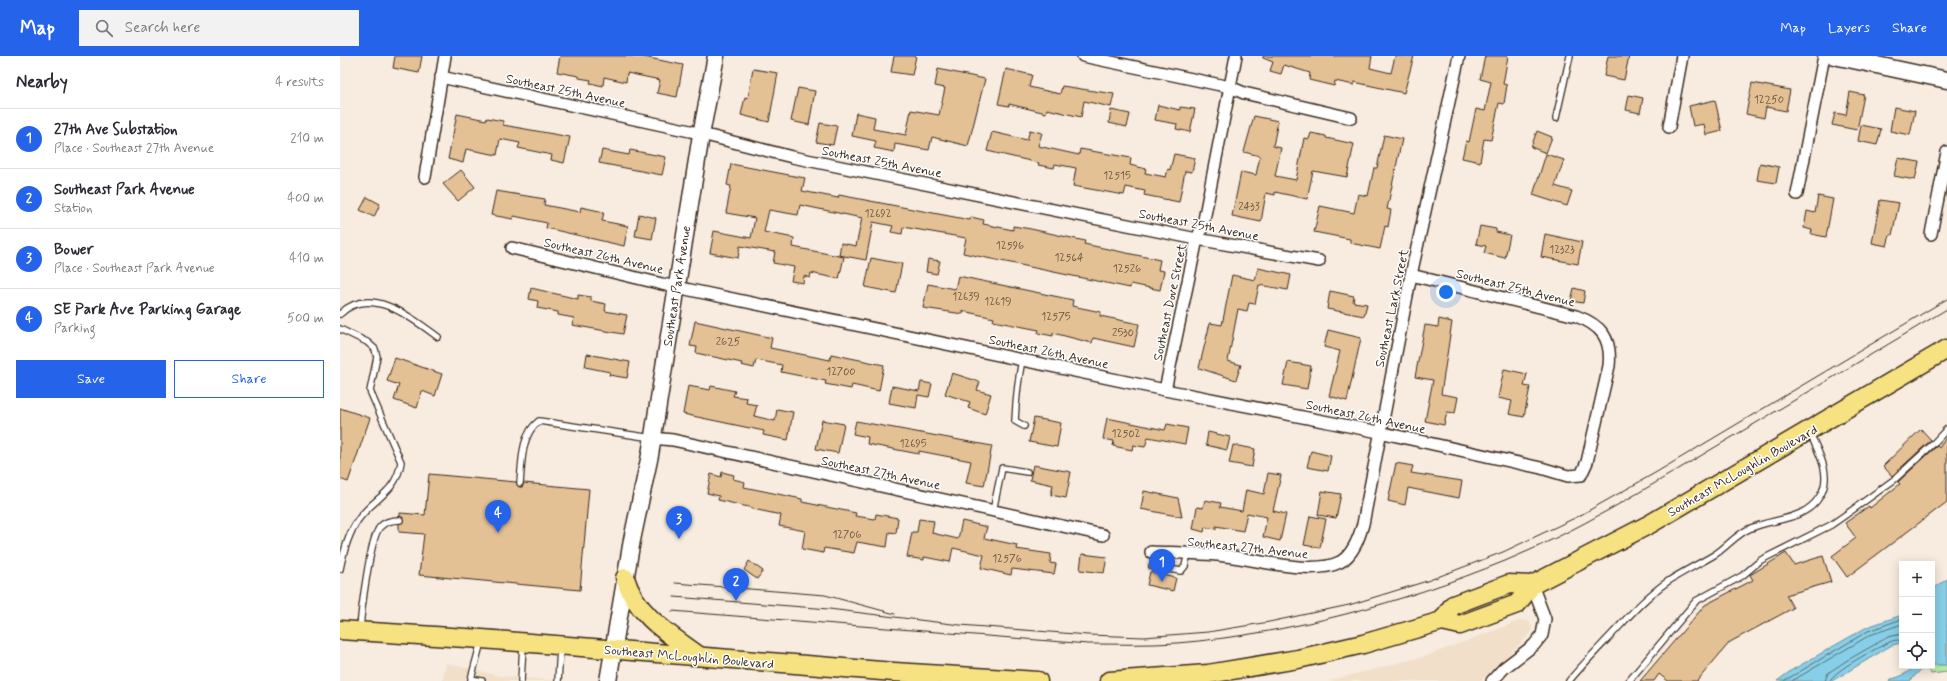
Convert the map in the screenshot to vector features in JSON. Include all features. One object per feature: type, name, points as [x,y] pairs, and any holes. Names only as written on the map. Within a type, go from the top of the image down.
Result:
[{"type":"main road","name":"Southeast McLoughlin Boulevard","points":[[1109,681],[1171,678],[1264,666],[1363,644],[1442,621],[1460,625],[1517,604],[1532,585],[1650,524],[1947,349]]},
{"type":"main road","points":[[625,578],[628,590],[640,609],[648,618],[699,656]]},
{"type":"main road","name":"Southeast McLoughlin Boulevard","points":[[340,630],[523,642],[894,672],[1038,681]]},
{"type":"street","points":[[425,177],[445,56]]},
{"type":"street","name":"Southeast Park Avenue","points":[[608,681],[612,649],[652,438],[701,135],[716,56]]},
{"type":"street","points":[[1083,56],[1230,88],[1244,93],[1351,118]]},
{"type":"street","name":"Southeast Dove Street","points":[[1165,390],[1197,239],[1203,225],[1236,56]]},
{"type":"street","name":"Southeast Lark Street","points":[[1341,562],[1355,546],[1360,535],[1379,432],[1459,56]]},
{"type":"street","points":[[1669,127],[1682,56]]},
{"type":"street","points":[[1796,194],[1824,56]]},
{"type":"street","points":[[1834,56],[1884,61],[1947,80]]},
{"type":"street","name":"Southeast 25th Avenue","points":[[441,77],[701,135],[792,157],[1197,239],[1319,261]]},
{"type":"street","points":[[1931,234],[1947,152]]},
{"type":"street","name":"Southeast 26th Avenue","points":[[512,248],[676,287],[1165,390],[1379,432],[1541,468],[1568,476],[1581,475]]},
{"type":"street","name":"Southeast 25th Avenue","points":[[1412,275],[1581,318],[1598,327],[1606,338],[1610,353],[1609,366],[1587,462],[1581,475]]},
{"type":"street","name":"Southeast 27th Avenue","points":[[652,438],[673,440],[1103,535]]},
{"type":"street","name":"Southeast 27th Avenue","points":[[1151,552],[1226,556],[1310,568],[1322,568],[1341,562]]},
{"type":"street","points":[[1492,681],[1504,668],[1534,645],[1542,635],[1545,624],[1544,615],[1532,585]]},
{"type":"lane","points":[[1556,118],[1570,56]]},
{"type":"lane","points":[[340,314],[357,303],[367,301],[379,303],[396,309],[438,337]]},
{"type":"lane","points":[[340,329],[367,342],[375,349],[377,357],[370,391],[401,462],[400,473],[395,483],[374,501],[357,520],[349,538],[340,570]]},
{"type":"lane","points":[[1022,360],[1018,380],[1019,393],[1016,402],[1015,421],[1024,426]]},
{"type":"lane","points":[[520,482],[524,451],[529,430],[539,421],[652,438]]},
{"type":"lane","points":[[1629,681],[1696,601],[1742,576],[1761,560],[1831,525],[1851,512],[1895,479],[1947,429]]},
{"type":"lane","points":[[1569,681],[1646,598],[1668,582],[1715,554],[1731,540],[1750,528],[1791,519],[1811,507],[1820,496],[1825,482],[1825,472],[1823,463],[1809,431]]},
{"type":"lane","points":[[993,511],[1002,468],[1027,472]]},
{"type":"lane","points":[[360,632],[363,592],[376,532],[385,522],[400,520]]},
{"type":"lane","points":[[1152,566],[1181,571],[1185,566],[1188,553]]},
{"type":"lane","points":[[482,639],[471,679],[482,681]]},
{"type":"lane","points":[[521,681],[523,642]]},
{"type":"lane","points":[[558,681],[560,645]]},
{"type":"shaded area","points":[[1522,620],[1528,621],[1532,626],[1532,632],[1481,681],[1328,681],[1426,656]]},
{"type":"shaded area","points":[[446,663],[499,676],[562,681],[442,681]]},
{"type":"green space","points":[[1935,628],[1947,630],[1947,672],[1931,674],[1927,669],[1935,669]]},
{"type":"water","points":[[1947,579],[1947,665],[1935,665],[1935,588]]},
{"type":"water","points":[[1899,616],[1899,644],[1892,645],[1832,681],[1777,681],[1792,670],[1867,627]]},
{"type":"water","points":[[1911,669],[1921,669],[1910,681],[1889,681],[1890,679],[1897,678]]},
{"type":"building","points":[[395,56],[422,56],[419,73],[393,68]]},
{"type":"building","points":[[560,56],[639,56],[683,65],[677,97],[657,93],[660,80],[627,73],[626,82],[604,77],[603,86],[590,83],[591,80],[579,78],[579,76],[557,72]]},
{"type":"building","points":[[894,56],[916,56],[912,75],[891,72]]},
{"type":"building","points":[[1263,56],[1372,56],[1370,68],[1391,73],[1395,56],[1414,56],[1404,93],[1354,82],[1354,85],[1335,81],[1334,86],[1309,80],[1310,73],[1284,65],[1281,74],[1270,71],[1273,62],[1263,58]]},
{"type":"building","points":[[1485,56],[1508,56],[1503,84],[1507,85],[1504,104],[1499,103],[1491,140],[1484,139],[1480,162],[1462,158],[1466,141],[1469,142],[1476,109],[1485,111],[1491,82],[1480,79]]},
{"type":"building","points":[[1608,56],[1629,56],[1624,80],[1604,76]]},
{"type":"building","points":[[753,69],[778,73],[769,122],[741,115],[745,97],[748,98]]},
{"type":"building","points":[[938,69],[985,79],[968,146],[932,137],[929,150],[895,144],[894,152],[874,148],[876,141],[852,136],[856,113],[875,117],[873,129],[906,135],[911,110],[939,115],[945,88],[935,86]]},
{"type":"building","points":[[1006,69],[1032,75],[1029,87],[1060,94],[1062,86],[1114,94],[1111,107],[1084,101],[1081,117],[1047,109],[1046,113],[1009,104],[1009,106],[998,104]]},
{"type":"building","points":[[1752,83],[1790,90],[1786,111],[1766,107],[1764,118],[1746,114]]},
{"type":"building","points":[[798,88],[815,91],[809,125],[791,121]]},
{"type":"building","points":[[1850,92],[1864,95],[1857,130],[1832,125],[1835,113],[1846,115]]},
{"type":"building","points":[[1629,95],[1643,98],[1640,113],[1626,110]]},
{"type":"building","points":[[1715,100],[1722,131],[1706,135],[1704,124],[1693,126],[1689,106]]},
{"type":"building","points":[[1158,105],[1180,110],[1180,107],[1195,109],[1190,132],[1176,129],[1177,124],[1155,120]]},
{"type":"building","points":[[1894,107],[1915,111],[1910,135],[1890,131]]},
{"type":"building","points":[[1111,110],[1130,114],[1127,127],[1109,123]]},
{"type":"building","points":[[457,114],[486,120],[487,118],[503,121],[503,125],[570,137],[564,163],[551,160],[552,155],[518,148],[520,143],[500,139],[497,155],[466,149],[463,163],[448,159]]},
{"type":"building","points":[[1254,116],[1278,121],[1273,146],[1281,148],[1275,176],[1296,180],[1304,138],[1309,139],[1311,133],[1354,144],[1347,177],[1313,171],[1307,199],[1275,192],[1275,195],[1266,193],[1261,222],[1232,216],[1241,172],[1256,175],[1260,156],[1244,152]]},
{"type":"building","points":[[820,123],[837,126],[833,145],[816,142]]},
{"type":"building","points":[[1861,125],[1881,129],[1877,145],[1858,141]]},
{"type":"building","points":[[1030,130],[1042,133],[1038,146],[1079,155],[1080,149],[1131,158],[1130,165],[1146,169],[1145,173],[1166,177],[1168,169],[1170,170],[1174,154],[1195,158],[1192,172],[1185,171],[1179,202],[1144,195],[1145,191],[1126,187],[1124,195],[1073,186],[1076,168],[1055,164],[1054,168],[1038,165],[1039,163],[987,151],[992,132],[1027,140]]},
{"type":"building","points":[[1537,131],[1552,137],[1546,153],[1531,147]]},
{"type":"building","points":[[1384,135],[1402,139],[1387,209],[1391,210],[1388,227],[1385,226],[1380,249],[1350,243],[1350,239],[1314,232],[1320,206],[1354,213],[1358,194],[1368,196],[1374,168],[1377,168]]},
{"type":"building","points":[[602,150],[629,155],[630,150],[666,157],[662,175],[599,163]]},
{"type":"building","points":[[1546,154],[1564,160],[1555,186],[1572,191],[1567,206],[1533,195]]},
{"type":"building","points":[[1898,158],[1919,162],[1915,180],[1894,176]]},
{"type":"building","points":[[1760,163],[1779,167],[1776,183],[1757,180]]},
{"type":"building","points":[[731,164],[805,178],[802,191],[838,198],[839,195],[970,220],[971,217],[984,220],[983,224],[1013,230],[1013,226],[1031,229],[1085,241],[1084,244],[1160,260],[1158,270],[1164,271],[1160,290],[1131,284],[1130,288],[963,253],[966,238],[903,227],[902,234],[891,232],[893,226],[873,222],[866,260],[839,255],[841,243],[856,246],[862,218],[800,205],[798,215],[769,210],[764,232],[794,238],[793,247],[844,257],[839,279],[811,273],[810,278],[804,276],[803,283],[791,281],[794,267],[773,263],[775,252],[740,246],[738,258],[710,253],[714,231],[751,238],[755,218],[726,213],[731,186],[727,185]]},
{"type":"building","points":[[461,170],[475,187],[458,201],[443,184]]},
{"type":"building","points":[[496,191],[545,199],[544,205],[580,212],[581,207],[604,212],[602,221],[628,226],[624,246],[546,228],[547,223],[514,216],[513,219],[491,215]]},
{"type":"building","points":[[1818,196],[1833,199],[1826,237],[1811,234],[1812,230],[1804,228],[1807,211],[1815,213]]},
{"type":"building","points":[[367,197],[380,204],[374,217],[360,210]]},
{"type":"building","points":[[1880,200],[1899,203],[1892,235],[1890,235],[1887,246],[1872,243]]},
{"type":"building","points":[[639,214],[656,218],[652,239],[635,236]]},
{"type":"building","points":[[1480,226],[1496,229],[1496,232],[1510,235],[1505,258],[1484,253],[1486,246],[1476,244]]},
{"type":"building","points":[[1545,234],[1582,242],[1578,264],[1541,257]]},
{"type":"building","points":[[871,258],[902,264],[896,293],[865,287]]},
{"type":"building","points":[[928,259],[940,261],[937,274],[926,272]]},
{"type":"building","points":[[1258,268],[1291,275],[1288,290],[1259,285],[1255,304],[1249,303],[1247,311],[1238,309],[1228,361],[1241,365],[1236,380],[1199,368],[1210,323],[1222,325],[1232,275],[1255,280]]},
{"type":"building","points":[[958,276],[1073,300],[1072,306],[1101,312],[1100,316],[1139,324],[1134,347],[1093,338],[1092,343],[1053,333],[1053,336],[1038,333],[1039,330],[993,321],[994,318],[963,311],[963,314],[923,308],[928,284],[955,289]]},
{"type":"building","points":[[531,288],[578,299],[578,295],[591,297],[591,301],[606,304],[605,311],[627,315],[623,334],[572,325],[574,318],[558,315],[558,312],[537,308],[538,301],[529,299]]},
{"type":"building","points":[[1574,288],[1585,291],[1583,303],[1571,301]]},
{"type":"building","points":[[1330,291],[1354,296],[1353,302],[1367,304],[1364,316],[1327,309]]},
{"type":"building","points":[[1439,319],[1452,322],[1441,394],[1458,397],[1455,413],[1447,412],[1444,425],[1425,421],[1433,380],[1415,377],[1425,325],[1438,327]]},
{"type":"building","points":[[695,321],[772,338],[770,348],[830,360],[831,354],[884,365],[879,391],[852,385],[851,389],[825,384],[826,381],[781,372],[782,365],[756,360],[754,368],[741,365],[742,363],[696,353],[697,347],[690,346]]},
{"type":"building","points":[[1328,330],[1361,338],[1347,401],[1329,396],[1340,351],[1324,347]]},
{"type":"building","points":[[587,354],[630,362],[627,378],[609,375],[610,372],[585,367]]},
{"type":"building","points":[[395,358],[442,374],[435,396],[422,391],[417,408],[394,400],[399,385],[387,381]]},
{"type":"building","points":[[1288,362],[1311,366],[1307,389],[1283,385]]},
{"type":"building","points":[[1504,369],[1527,374],[1524,386],[1530,387],[1524,417],[1509,414],[1512,401],[1498,398]]},
{"type":"building","points":[[952,373],[980,382],[977,390],[991,394],[985,414],[968,408],[970,402],[945,394]]},
{"type":"building","points":[[921,382],[932,384],[929,397],[918,395],[916,408],[889,403],[892,386],[919,391]]},
{"type":"building","points":[[688,386],[710,390],[711,386],[735,391],[733,396],[747,398],[746,403],[757,405],[754,416],[775,421],[777,409],[793,412],[788,440],[763,435],[764,431],[683,414]]},
{"type":"building","points":[[340,408],[370,418],[348,482],[340,479]]},
{"type":"building","points":[[1034,418],[1061,423],[1057,447],[1029,442]]},
{"type":"building","points":[[1107,418],[1165,430],[1167,424],[1188,428],[1185,444],[1148,437],[1145,447],[1133,445],[1132,450],[1113,446],[1114,441],[1103,439]]},
{"type":"building","points":[[822,420],[844,424],[838,453],[816,449]]},
{"type":"building","points":[[856,421],[992,446],[984,486],[966,483],[971,461],[919,451],[919,454],[867,444],[868,437],[853,434]]},
{"type":"building","points":[[1921,429],[1931,440],[1892,476],[1883,466]]},
{"type":"building","points":[[1208,432],[1230,437],[1227,450],[1206,445]]},
{"type":"building","points":[[1947,436],[1947,502],[1847,577],[1832,556],[1856,538],[1845,523],[1869,506],[1870,508],[1900,484],[1898,482],[1937,446],[1939,448]]},
{"type":"building","points":[[1233,445],[1255,449],[1252,467],[1229,463]]},
{"type":"building","points":[[1311,451],[1331,456],[1328,471],[1307,467]]},
{"type":"building","points":[[1396,463],[1413,466],[1411,473],[1462,481],[1459,498],[1408,488],[1405,505],[1388,501]]},
{"type":"building","points":[[1033,465],[1071,472],[1066,498],[1051,495],[1053,485],[1030,480]]},
{"type":"building","points":[[722,472],[734,475],[733,479],[745,482],[744,487],[802,499],[802,502],[856,513],[855,516],[875,519],[876,514],[898,518],[896,533],[889,532],[887,547],[857,542],[854,553],[824,548],[823,553],[802,549],[805,531],[779,526],[781,515],[718,500],[719,496],[707,493],[711,474],[721,477]]},
{"type":"building","points":[[1268,473],[1281,475],[1273,511],[1286,514],[1280,541],[1263,537],[1267,517],[1247,513],[1243,531],[1216,526],[1216,529],[1205,527],[1204,532],[1193,529],[1197,507],[1203,508],[1205,500],[1221,503],[1220,507],[1242,511],[1246,490],[1264,494]]},
{"type":"building","points":[[429,474],[516,482],[519,487],[522,487],[524,483],[589,489],[580,590],[419,575],[424,534],[399,532],[399,524],[404,520],[400,516],[400,513],[425,515]]},
{"type":"building","points":[[1144,491],[1178,498],[1182,517],[1141,509]]},
{"type":"building","points":[[1322,491],[1341,494],[1336,518],[1318,515]]},
{"type":"building","points":[[1310,516],[1326,519],[1320,548],[1304,545]]},
{"type":"building","points":[[919,519],[934,521],[932,533],[958,539],[962,521],[987,527],[984,538],[1017,545],[1016,549],[1051,554],[1050,563],[1056,564],[1054,574],[1012,569],[1011,575],[981,568],[984,555],[953,548],[950,562],[924,557],[924,560],[907,557],[912,532],[917,532]]},
{"type":"building","points":[[1786,553],[1794,565],[1823,556],[1831,582],[1786,595],[1793,608],[1730,642],[1697,681],[1668,681],[1659,674],[1654,681],[1640,681],[1705,605],[1753,580],[1750,575]]},
{"type":"building","points":[[1082,554],[1107,557],[1104,573],[1080,570]]},
{"type":"building","points":[[749,561],[763,571],[757,579],[744,570]]},
{"type":"building","points":[[1150,572],[1176,578],[1173,591],[1147,585]]},
{"type":"tram line","points":[[674,597],[829,609],[960,625],[1088,635],[1144,637],[1208,632],[1269,622],[1349,605],[1427,581],[1503,552],[1579,516],[1655,473],[1947,299]]},
{"type":"tram line","points":[[672,611],[1088,644],[1177,643],[1219,639],[1303,624],[1385,603],[1426,590],[1505,561],[1559,536],[1636,494],[1947,309]]},
{"type":"tram line","points":[[675,583],[825,595],[895,614]]},
{"type":"place","name":"SE Park Ave Parking Garage","points":[[498,533]]},
{"type":"place","name":"Bower","points":[[679,539]]},
{"type":"place","name":"27th Ave Substation","points":[[1162,582]]},
{"type":"place","name":"Southeast Park Avenue","points":[[736,601]]}]
